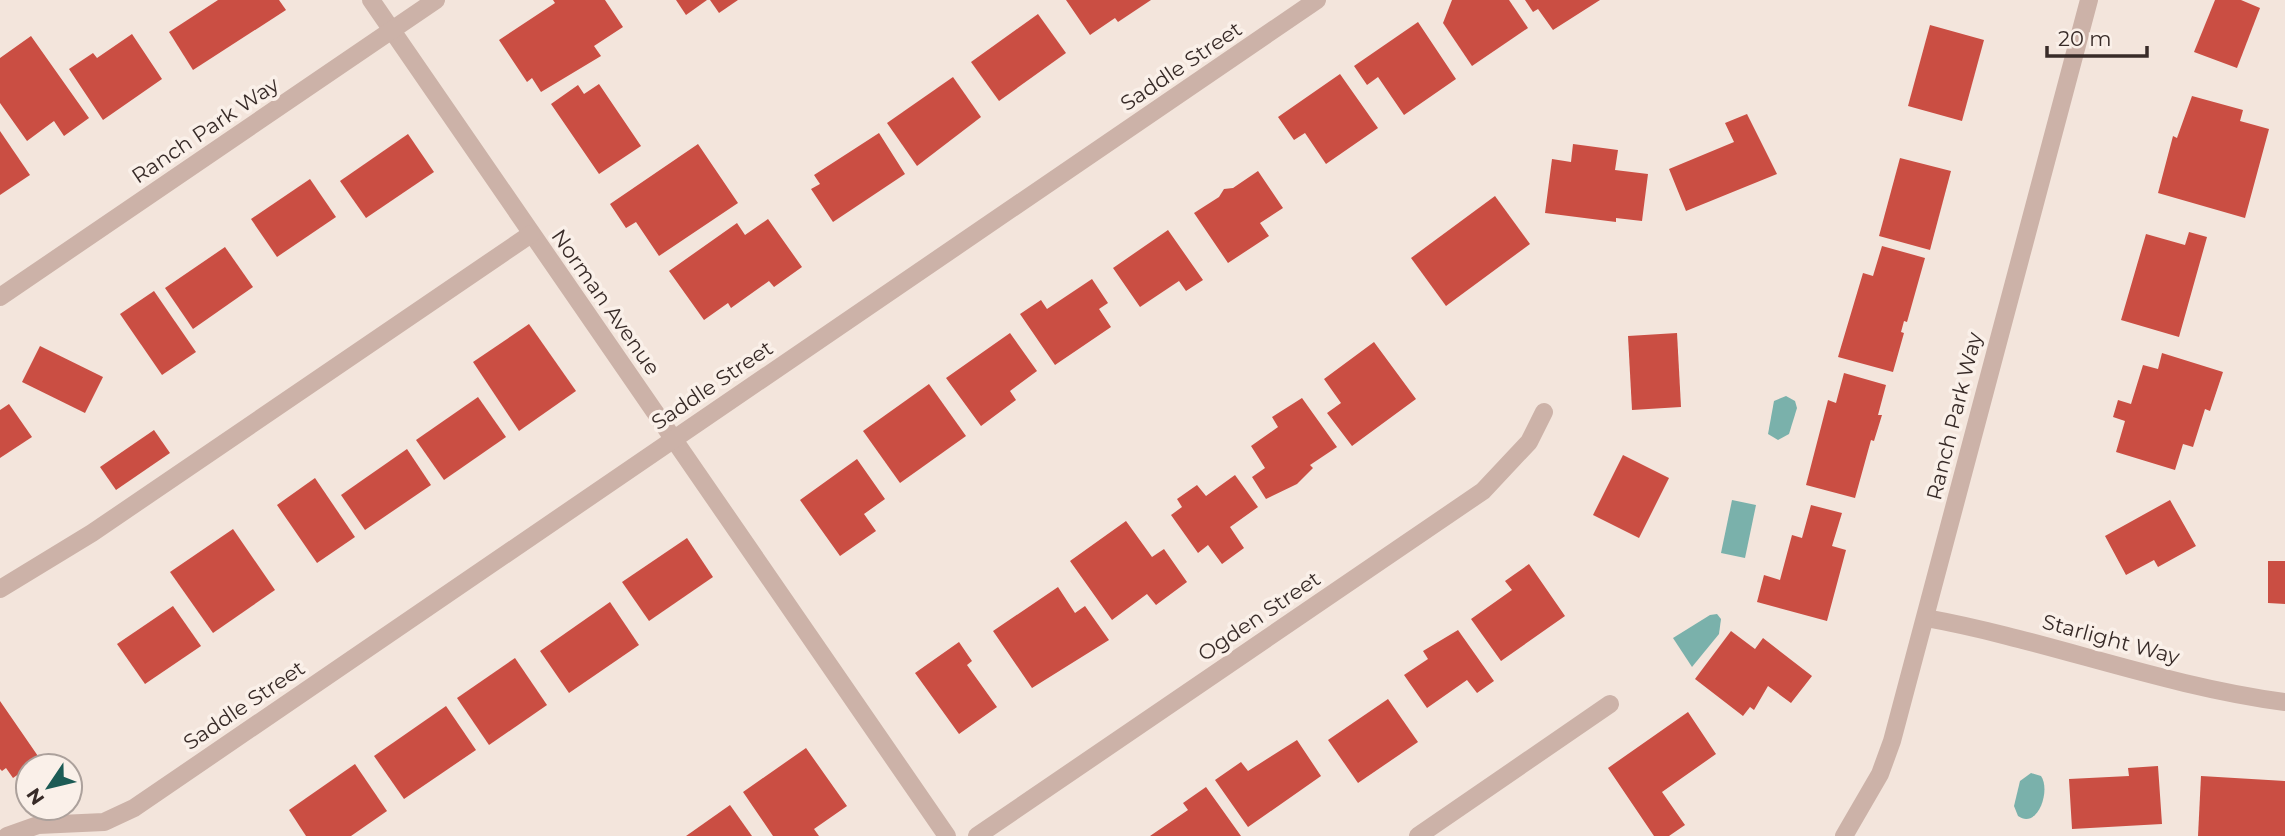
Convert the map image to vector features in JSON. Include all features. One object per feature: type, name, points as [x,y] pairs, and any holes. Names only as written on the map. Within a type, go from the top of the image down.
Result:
[{"type":"street","name":"Norman Avenue","points":[[371,0],[947,836]]},
{"type":"street","name":"Ranch Park Way","points":[[0,297],[436,0]]},
{"type":"street","name":"Saddle Street","points":[[7,836],[38,825],[68,831],[104,822],[134,808],[1317,0]]},
{"type":"street","name":"Ranch Park Way","points":[[1844,836],[1880,775],[1926,618],[2017,262],[2089,0]]},
{"type":"street","points":[[0,589],[92,533],[531,234]]},
{"type":"street","name":"Ogden Street","points":[[977,836],[1483,491],[1529,442],[1544,412]]},
{"type":"street","name":"Starlight Way","points":[[1926,618],[1979,628],[2232,695],[2285,702]]},
{"type":"street","points":[[1418,836],[1610,704]]},
{"type":"water","points":[[1786,396],[1795,401],[1797,408],[1789,434],[1778,440],[1768,434],[1774,401]]},
{"type":"water","points":[[1732,500],[1756,505],[1745,558],[1721,553]]},
{"type":"water","points":[[1717,614],[1721,619],[1719,634],[1692,667],[1673,638],[1710,615]]},
{"type":"water","points":[[2031,773],[2041,776],[2044,782],[2043,798],[2037,813],[2025,819],[2018,816],[2014,806],[2020,781]]},
{"type":"building","points":[[218,0],[279,0],[286,10],[193,70],[169,32]]},
{"type":"building","points":[[553,0],[605,0],[623,27],[594,46],[601,56],[541,92],[532,78],[527,82],[499,40],[555,3]]},
{"type":"building","points":[[676,0],[707,0],[686,15]]},
{"type":"building","points":[[710,0],[738,0],[719,13]]},
{"type":"building","points":[[1066,0],[1151,0],[1118,22],[1115,18],[1090,35]]},
{"type":"building","points":[[1452,0],[1509,0],[1528,28],[1472,66],[1443,23]]},
{"type":"building","points":[[1525,0],[1600,0],[1553,30],[1538,9],[1533,12]]},
{"type":"building","points":[[2215,0],[2241,0],[2260,8],[2237,68],[2194,52]]},
{"type":"building","points":[[1038,14],[1066,53],[999,101],[971,62]]},
{"type":"building","points":[[1418,22],[1456,79],[1404,115],[1378,77],[1367,85],[1354,66]]},
{"type":"building","points":[[1930,25],[1984,40],[1962,121],[1908,106]]},
{"type":"building","points":[[132,34],[162,79],[103,120],[69,69],[93,53],[97,58]]},
{"type":"building","points":[[31,36],[89,118],[64,136],[54,121],[27,141],[0,103],[0,58]]},
{"type":"building","points":[[1340,74],[1378,128],[1326,164],[1305,133],[1294,140],[1278,117]]},
{"type":"building","points":[[953,77],[981,117],[917,166],[887,123]]},
{"type":"building","points":[[599,84],[641,146],[599,174],[551,104],[578,85],[584,94]]},
{"type":"building","points":[[2192,96],[2243,110],[2240,121],[2269,129],[2245,218],[2158,193],[2173,136],[2177,138]]},
{"type":"building","points":[[1747,114],[1777,174],[1686,211],[1669,169],[1734,142],[1725,123]]},
{"type":"building","points":[[0,131],[30,175],[0,195]]},
{"type":"building","points":[[879,133],[905,174],[833,222],[811,189],[820,184],[814,175]]},
{"type":"building","points":[[408,134],[434,172],[366,218],[340,181]]},
{"type":"building","points":[[698,144],[738,203],[659,256],[636,222],[626,228],[610,204]]},
{"type":"building","points":[[1573,144],[1618,150],[1615,170],[1648,174],[1642,221],[1616,218],[1616,222],[1545,213],[1552,159],[1571,162]]},
{"type":"building","points":[[1900,158],[1951,171],[1930,250],[1879,236]]},
{"type":"building","points":[[1258,171],[1283,208],[1260,223],[1269,236],[1228,263],[1194,213],[1219,197],[1224,189],[1233,188]]},
{"type":"building","points":[[310,179],[336,217],[277,257],[251,219]]},
{"type":"building","points":[[1495,196],[1530,244],[1446,306],[1411,258]]},
{"type":"building","points":[[768,219],[802,267],[774,287],[769,281],[731,308],[728,303],[704,320],[669,271],[737,223],[745,235]]},
{"type":"building","points":[[1168,230],[1203,280],[1186,291],[1179,281],[1140,307],[1113,268]]},
{"type":"building","points":[[2189,232],[2207,237],[2179,337],[2121,320],[2146,234],[2185,245]]},
{"type":"building","points":[[1882,246],[1925,258],[1907,322],[1904,321],[1901,332],[1904,333],[1893,372],[1838,357],[1863,273],[1873,276]]},
{"type":"building","points":[[225,247],[253,287],[193,329],[165,288]]},
{"type":"building","points":[[1092,279],[1108,303],[1099,309],[1111,327],[1055,365],[1020,314],[1041,300],[1047,309]]},
{"type":"building","points":[[154,291],[196,352],[162,375],[120,314]]},
{"type":"building","points":[[529,324],[576,391],[519,431],[473,362]]},
{"type":"building","points":[[1010,333],[1037,371],[1010,391],[1016,400],[981,426],[946,378]]},
{"type":"building","points":[[1677,333],[1681,407],[1632,410],[1628,336]]},
{"type":"building","points":[[1374,342],[1416,399],[1352,446],[1327,413],[1341,403],[1324,379]]},
{"type":"building","points":[[40,346],[103,377],[85,413],[22,382]]},
{"type":"building","points":[[2162,353],[2223,372],[2210,411],[2205,409],[2193,447],[2183,444],[2175,470],[2116,452],[2125,421],[2113,417],[2118,400],[2131,404],[2143,365],[2158,369]]},
{"type":"building","points":[[1844,373],[1886,385],[1878,415],[1882,415],[1874,441],[1871,440],[1855,498],[1806,485],[1828,400],[1836,403]]},
{"type":"building","points":[[929,384],[966,436],[900,483],[863,431]]},
{"type":"building","points":[[478,397],[506,437],[444,480],[416,440]]},
{"type":"building","points":[[1302,398],[1337,447],[1310,465],[1313,468],[1297,484],[1266,499],[1252,477],[1265,468],[1251,446],[1278,427],[1272,417]]},
{"type":"building","points":[[9,404],[32,437],[0,458],[0,410]]},
{"type":"building","points":[[154,430],[170,453],[116,490],[100,467]]},
{"type":"building","points":[[407,449],[431,485],[365,530],[341,495]]},
{"type":"building","points":[[1623,455],[1669,478],[1639,538],[1593,515]]},
{"type":"building","points":[[857,459],[885,499],[864,514],[876,531],[840,556],[800,500]]},
{"type":"building","points":[[1235,475],[1258,507],[1230,527],[1244,548],[1222,564],[1208,545],[1198,553],[1171,515],[1182,507],[1177,499],[1197,485],[1206,496]]},
{"type":"building","points":[[315,478],[355,537],[317,563],[277,505]]},
{"type":"building","points":[[2170,500],[2196,546],[2158,567],[2154,560],[2126,575],[2105,536]]},
{"type":"building","points":[[1811,505],[1842,513],[1832,546],[1846,550],[1827,621],[1757,602],[1764,575],[1780,580],[1792,535],[1802,538]]},
{"type":"building","points":[[1126,521],[1152,557],[1164,549],[1187,582],[1156,605],[1147,594],[1112,620],[1070,561]]},
{"type":"building","points":[[233,529],[275,590],[213,633],[170,572]]},
{"type":"building","points":[[687,538],[713,577],[649,621],[622,582]]},
{"type":"building","points":[[2268,561],[2285,561],[2285,604],[2268,603]]},
{"type":"building","points":[[1529,564],[1565,616],[1501,661],[1471,619],[1512,590],[1505,581]]},
{"type":"building","points":[[1058,587],[1075,613],[1085,606],[1109,640],[1032,688],[993,631]]},
{"type":"building","points":[[610,602],[639,645],[569,693],[540,651]]},
{"type":"building","points":[[173,606],[201,646],[145,684],[117,644]]},
{"type":"building","points":[[1458,630],[1494,681],[1477,693],[1467,680],[1427,708],[1404,675],[1428,659],[1423,651]]},
{"type":"building","points":[[1731,631],[1755,649],[1763,638],[1812,676],[1791,703],[1768,686],[1754,710],[1750,707],[1743,716],[1695,679]]},
{"type":"building","points":[[959,642],[972,661],[967,665],[997,707],[959,734],[915,673]]},
{"type":"building","points":[[515,658],[547,705],[489,745],[457,698]]},
{"type":"building","points":[[1388,699],[1418,742],[1358,783],[1328,740]]},
{"type":"building","points":[[0,701],[35,752],[14,752],[13,778],[6,768],[2,771]]},
{"type":"building","points":[[446,706],[476,750],[404,799],[374,756]]},
{"type":"building","points":[[1688,712],[1716,754],[1662,792],[1685,825],[1669,836],[1654,836],[1608,768]]},
{"type":"building","points":[[1297,740],[1321,776],[1248,827],[1215,780],[1241,762],[1248,771]]},
{"type":"building","points":[[806,748],[847,806],[814,829],[819,836],[773,836],[743,792]]},
{"type":"building","points":[[355,764],[387,811],[351,836],[306,836],[289,810]]},
{"type":"building","points":[[2158,766],[2162,824],[2072,829],[2069,779],[2129,776],[2128,768]]},
{"type":"building","points":[[2201,776],[2285,781],[2285,836],[2198,836]]},
{"type":"building","points":[[1206,787],[1241,836],[1150,836],[1188,810],[1183,803]]},
{"type":"building","points":[[730,805],[752,836],[686,836]]}]
